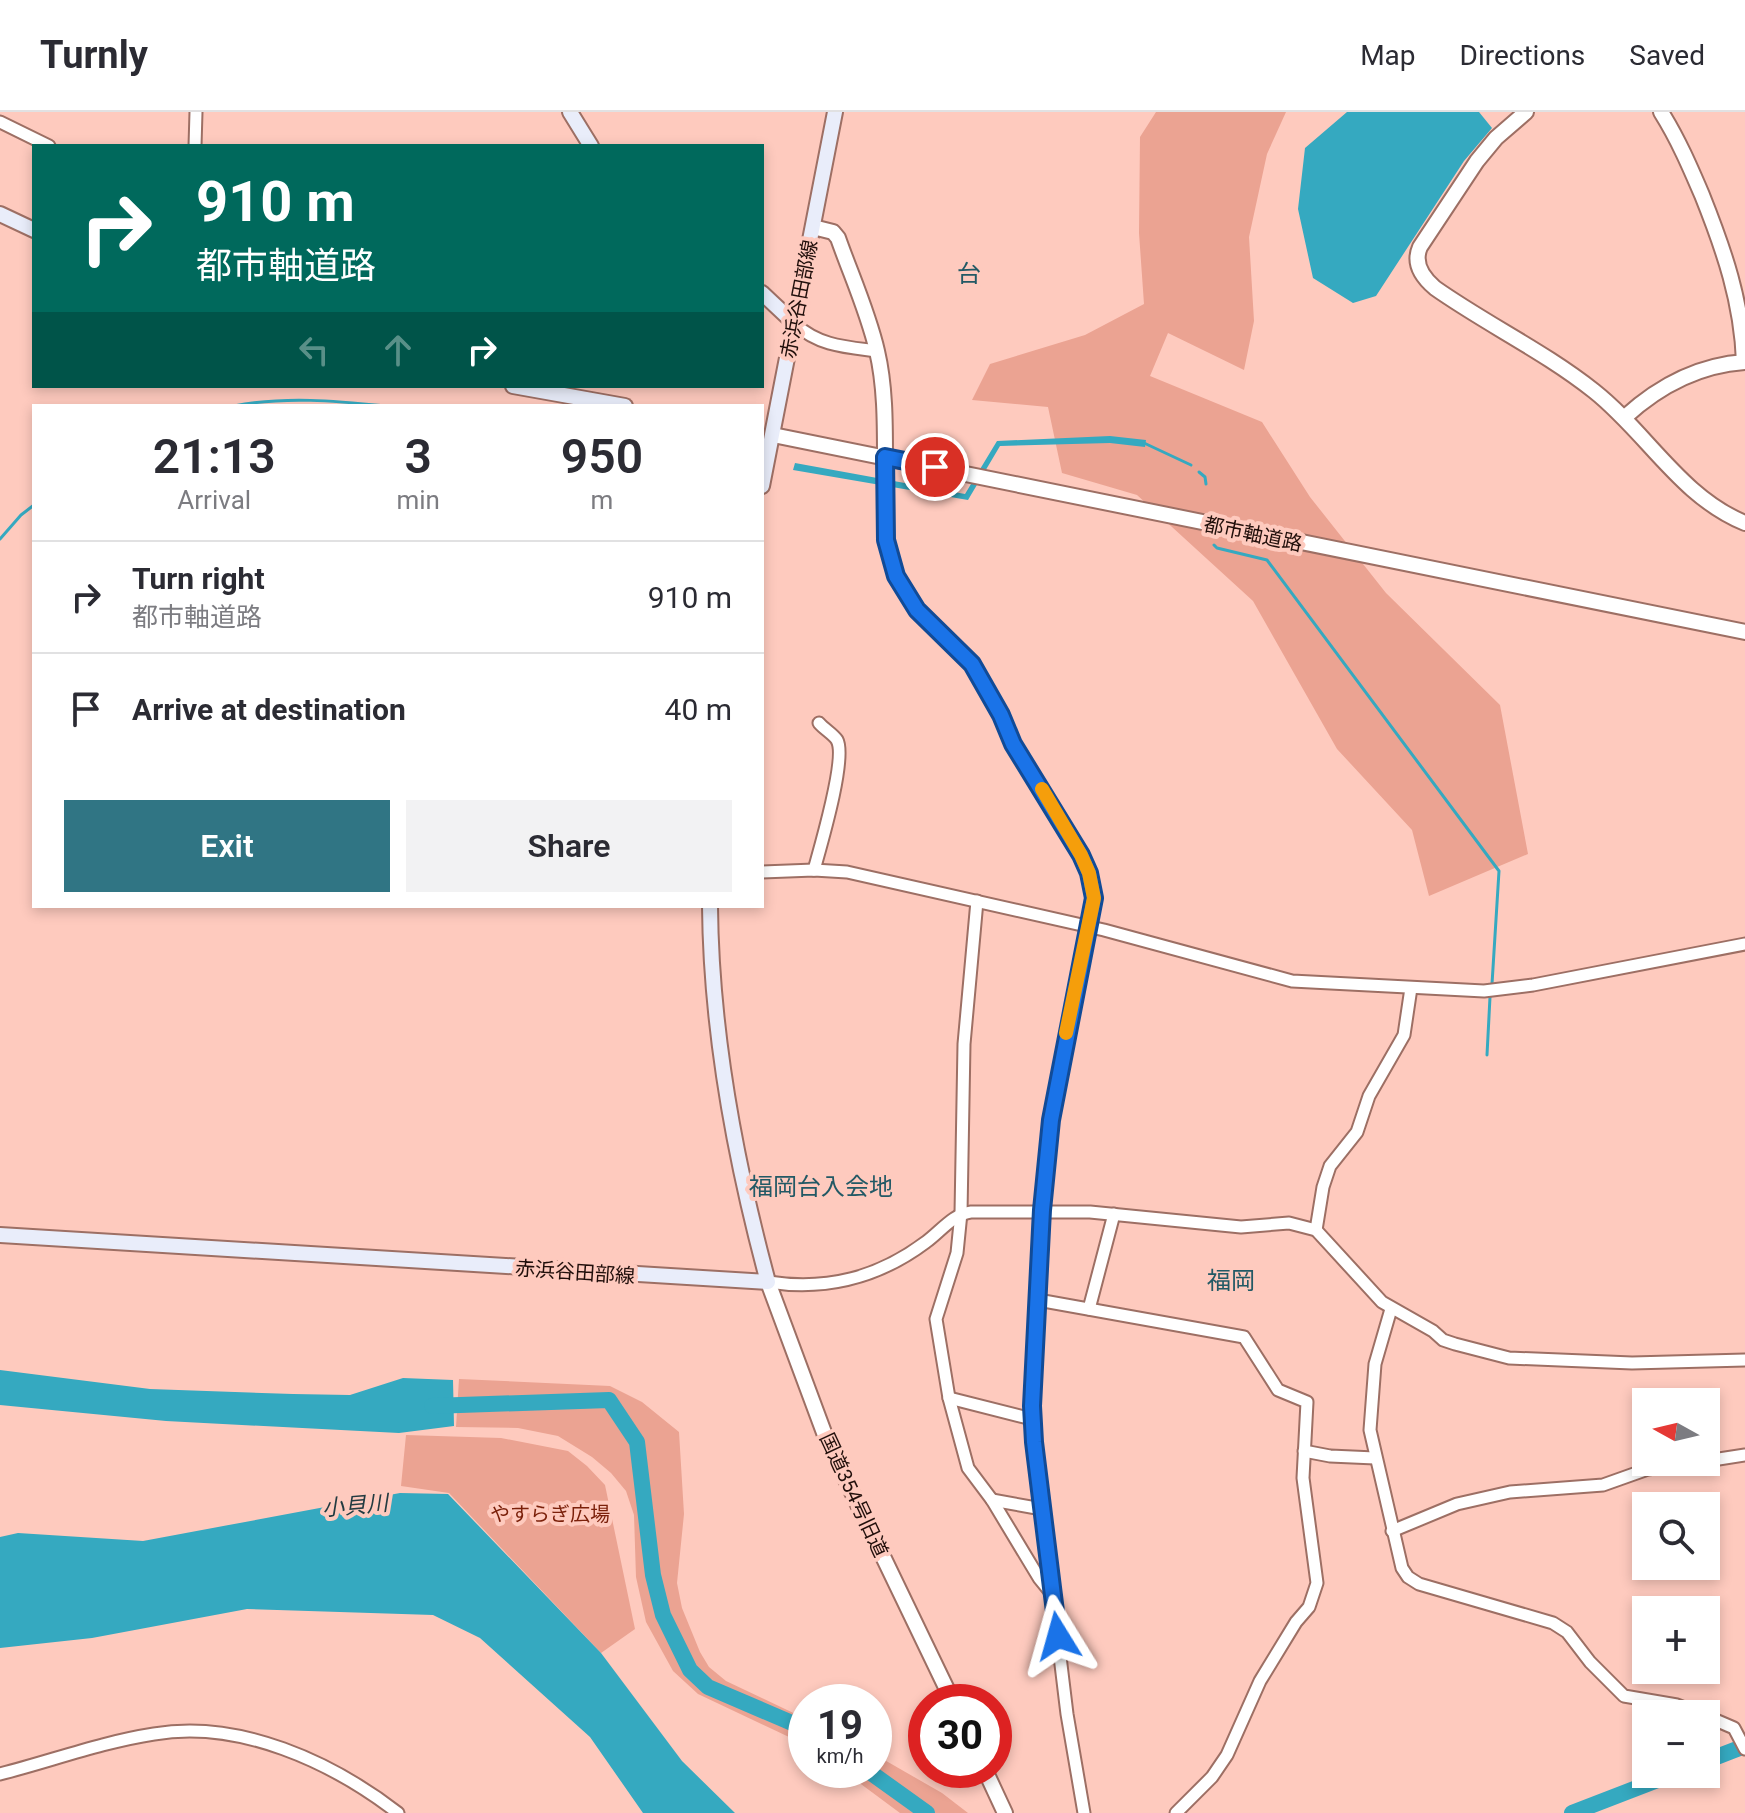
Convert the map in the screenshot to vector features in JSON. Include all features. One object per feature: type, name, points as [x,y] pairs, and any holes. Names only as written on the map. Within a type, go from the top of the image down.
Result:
[{"type":"main road","points":[[570,112],[590,144]]},
{"type":"main road","name":"赤浜谷田部線","points":[[764,465],[767,434],[795,324],[835,112]]},
{"type":"main road","points":[[0,214],[32,229]]},
{"type":"main road","points":[[764,295],[795,324]]},
{"type":"main road","points":[[524,388],[614,404]]},
{"type":"main road","points":[[710,908],[713,989],[722,1065],[740,1169],[768,1282]]},
{"type":"main road","name":"赤浜谷田部線","points":[[0,1235],[768,1282]]},
{"type":"street","points":[[195,144],[196,112]]},
{"type":"street","points":[[1526,112],[1496,138],[1477,161],[1420,247],[1419,267],[1435,288],[1479,319],[1554,362],[1625,417],[1695,493],[1727,515],[1745,523]]},
{"type":"street","points":[[1625,417],[1668,384],[1712,367],[1744,362],[1740,313],[1724,250],[1686,158],[1661,112]]},
{"type":"street","points":[[0,122],[45,144]]},
{"type":"street","points":[[813,227],[833,232],[838,238],[877,351],[882,382],[886,540],[896,576],[917,610],[972,664],[1001,715],[1013,744],[1081,855],[1089,873],[1094,898],[1056,1085],[1042,1210],[1032,1419],[1067,1714],[1084,1813]]},
{"type":"street","points":[[795,324],[805,334],[827,344],[877,351]]},
{"type":"street","name":"都市軸道路","points":[[767,434],[1745,632]]},
{"type":"street","points":[[814,870],[836,782],[839,754],[837,740],[819,723]]},
{"type":"street","points":[[764,872],[847,872],[1089,927],[1292,981],[1484,991],[1745,944]]},
{"type":"street","points":[[977,901],[964,1044],[961,1213],[957,1253],[936,1319],[949,1398],[968,1468],[1052,1594]]},
{"type":"street","points":[[1316,1230],[1330,1166],[1357,1132],[1369,1096],[1404,1035],[1411,988]]},
{"type":"street","points":[[768,1282],[811,1286],[834,1284],[871,1274],[922,1245],[961,1213],[1042,1210],[1228,1226],[1289,1223],[1316,1230],[1391,1309],[1433,1331],[1443,1340],[1495,1356],[1632,1363],[1745,1360]]},
{"type":"street","points":[[1089,1309],[1114,1214]]},
{"type":"street","name":"国道354号旧道","points":[[768,1282],[826,1438],[944,1684]]},
{"type":"street","points":[[1038,1300],[1244,1337],[1278,1390],[1307,1402],[1303,1478],[1317,1583],[1309,1607],[1296,1622],[1260,1681],[1227,1755],[1212,1777],[1176,1813]]},
{"type":"street","points":[[1391,1309],[1375,1364],[1369,1413],[1375,1458],[1402,1568],[1408,1577],[1419,1584],[1553,1623],[1567,1632],[1590,1662],[1624,1696],[1648,1700]]},
{"type":"street","points":[[949,1398],[1032,1419]]},
{"type":"street","points":[[1304,1451],[1330,1456],[1375,1458]]},
{"type":"street","points":[[1720,1459],[1745,1455]]},
{"type":"street","points":[[1392,1531],[1457,1504],[1510,1492],[1603,1485],[1632,1475]]},
{"type":"street","points":[[992,1500],[1042,1509]]},
{"type":"street","points":[[1720,1722],[1734,1728],[1743,1746]]},
{"type":"street","points":[[0,1774],[155,1733],[187,1731],[232,1735],[288,1751],[366,1789],[398,1813]]},
{"type":"street","points":[[993,1788],[1005,1813]]},
{"type":"green space","points":[[1156,112],[1286,112],[1267,154],[1249,237],[1254,321],[1244,370],[1168,333],[1150,376],[1262,422],[1310,497],[1386,593],[1500,705],[1528,854],[1429,896],[1412,830],[1337,749],[1253,601],[1137,495],[1062,473],[1048,407],[972,400],[990,364],[1085,335],[1144,304],[1139,233],[1140,137]]},
{"type":"green space","points":[[459,1379],[610,1386],[642,1402],[679,1432],[684,1514],[677,1583],[682,1608],[709,1667],[726,1681],[788,1710],[788,1736],[698,1694],[673,1671],[646,1622],[636,1577],[634,1515],[626,1491],[611,1473],[558,1436],[518,1428],[456,1427]]},
{"type":"green space","name":"やすらぎ広場","points":[[406,1435],[501,1438],[568,1451],[587,1466],[605,1485],[635,1629],[601,1653],[449,1493],[401,1486]]},
{"type":"green space","points":[[892,1764],[908,1774],[908,1788],[933,1788],[968,1813],[900,1813],[866,1788],[892,1788]]},
{"type":"water","points":[[1347,112],[1479,112],[1492,128],[1464,161],[1376,296],[1353,303],[1313,278],[1298,209],[1305,148]]},
{"type":"water","points":[[1110,436],[1146,440],[1145,447],[1110,443],[1000,446],[968,500],[793,470],[795,463],[965,494],[997,441]]},
{"type":"water","points":[[0,1370],[150,1389],[293,1394],[350,1395],[403,1378],[453,1380],[454,1426],[399,1433],[166,1421],[0,1405]]},
{"type":"water","name":"小貝川","points":[[400,1493],[448,1494],[601,1653],[682,1761],[735,1813],[643,1813],[590,1737],[480,1638],[433,1615],[247,1609],[92,1638],[0,1648],[0,1537],[18,1533],[143,1541]]},
{"type":"waterway","points":[[247,404],[291,400],[364,404]]},
{"type":"waterway","points":[[1144,443],[1191,465]]},
{"type":"waterway","points":[[1199,472],[1205,477],[1206,484]]},
{"type":"waterway","points":[[0,539],[32,507]]},
{"type":"waterway","points":[[1214,545],[1267,560],[1499,871],[1492,984]]},
{"type":"waterway","points":[[1487,1055],[1490,997]]},
{"type":"waterway","points":[[432,1406],[609,1400],[637,1442],[653,1575],[663,1615],[690,1670],[708,1687],[788,1721]]},
{"type":"waterway","points":[[1720,1756],[1745,1746]]},
{"type":"waterway","points":[[892,1788],[927,1813]]},
{"type":"waterway","points":[[1572,1813],[1637,1788]]},
{"type":"slow traffic","points":[[1042,789],[1081,855],[1089,873],[1094,898],[1066,1033]]},
{"type":"district","name":"台","points":[[969,274]]},
{"type":"district","name":"福岡台入会地","points":[[821,1187]]},
{"type":"district","name":"福岡","points":[[1231,1281]]},
{"type":"route","points":[[935,467],[885,457],[886,540],[896,576],[917,610],[972,664],[994,700],[1013,744],[1081,855],[1089,873],[1094,898],[1051,1120],[1042,1210],[1032,1406],[1058,1636]]}]
